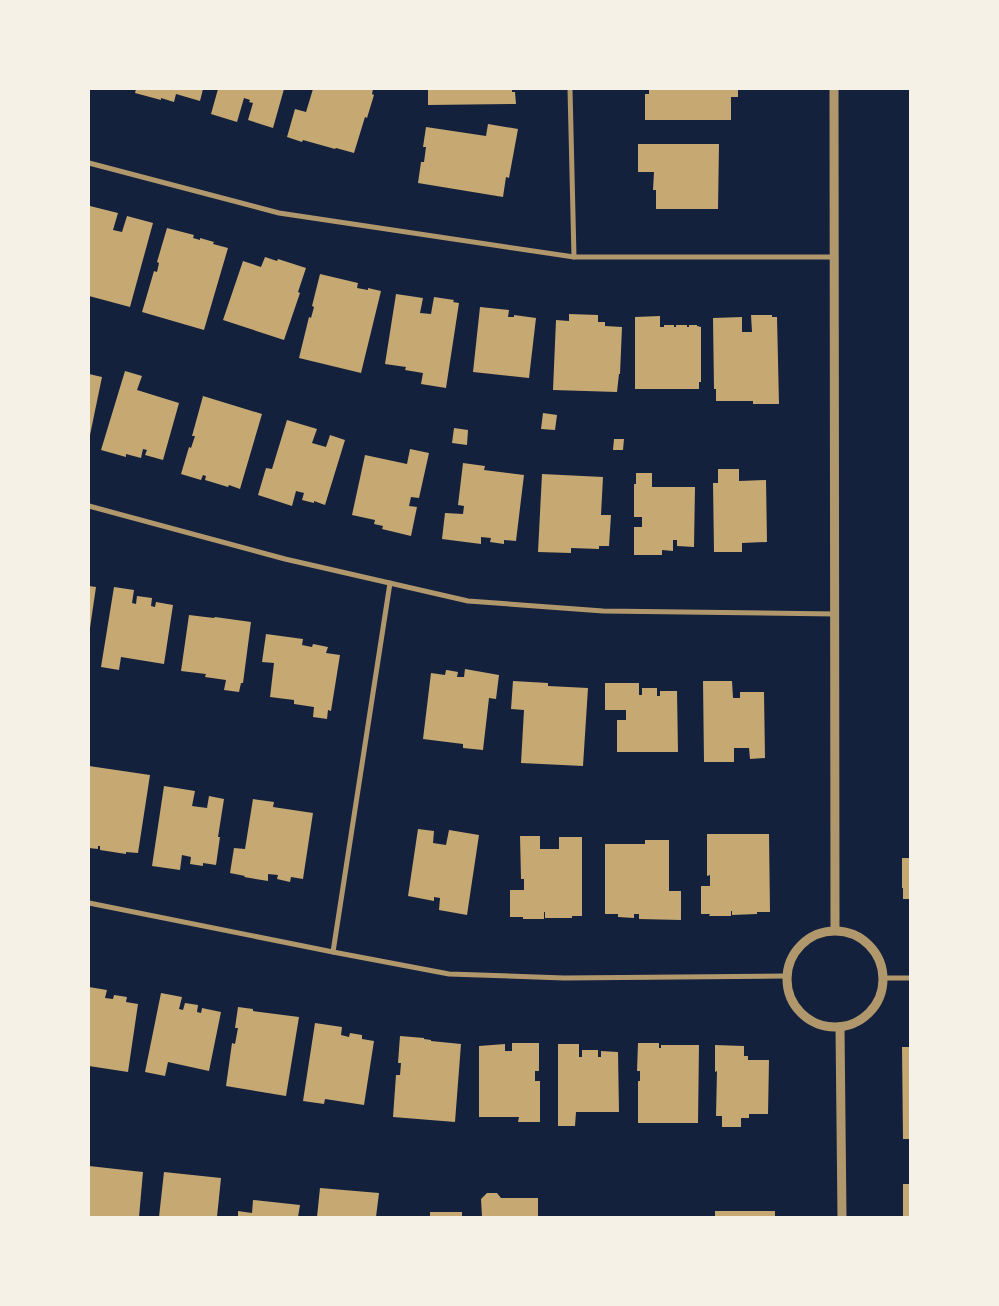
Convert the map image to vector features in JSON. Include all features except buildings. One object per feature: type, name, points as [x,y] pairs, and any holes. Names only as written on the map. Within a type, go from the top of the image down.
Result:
[{"type":"street","points":[[570,89],[574,257]]},
{"type":"street","points":[[834,89],[836,930]]},
{"type":"street","points":[[89,163],[278,214],[574,257],[835,257]]},
{"type":"street","points":[[89,506],[285,559],[468,601],[603,611],[836,614]]},
{"type":"street","points":[[333,952],[390,583]]},
{"type":"street","points":[[89,903],[448,974],[564,978],[787,976]]},
{"type":"street","points":[[836,930],[860,936],[869,944],[877,954],[882,965],[884,978],[882,992],[876,1005],[866,1016],[854,1023],[840,1027],[826,1027],[813,1022],[802,1014],[793,1003],[788,990],[787,976],[789,964],[794,953],[802,943],[812,936],[836,930]]},
{"type":"street","points":[[884,978],[910,978]]},
{"type":"street","points":[[840,1027],[842,1217]]}]
